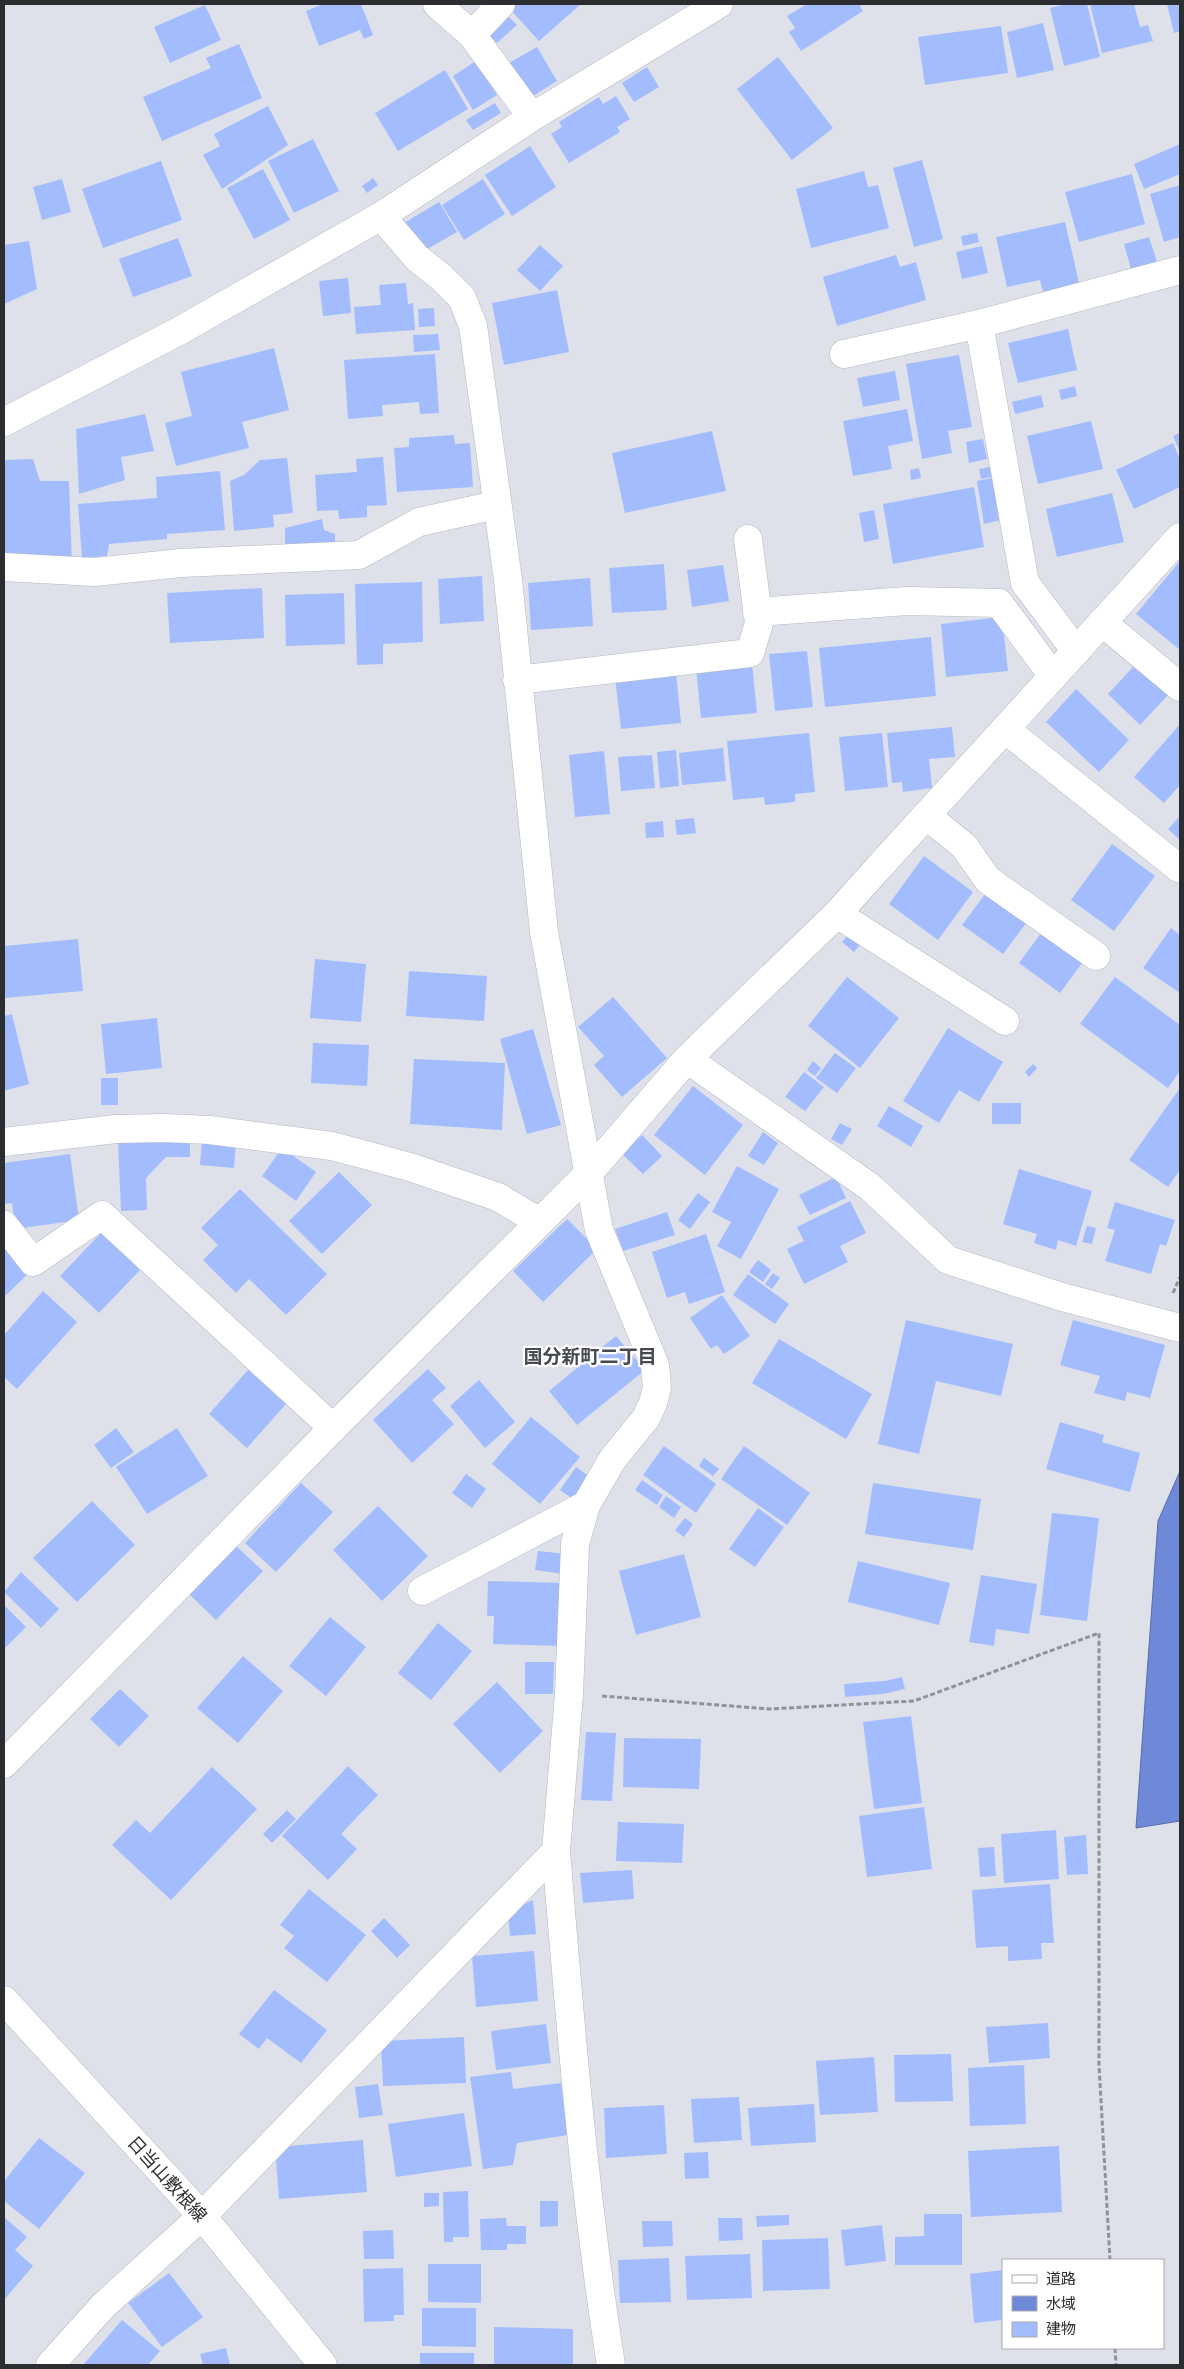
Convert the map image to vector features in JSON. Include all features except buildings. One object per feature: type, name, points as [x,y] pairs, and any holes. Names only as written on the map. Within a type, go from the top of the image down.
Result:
[{"type":"street","points":[[437,4],[472,35],[532,117]]},
{"type":"street","points":[[472,35],[501,4]]},
{"type":"street","points":[[4,422],[179,331],[381,216],[532,117],[719,4]]},
{"type":"street","points":[[381,216],[417,258],[441,277],[462,298],[474,336],[508,580],[544,932],[598,1230],[655,1365],[657,1388],[646,1418],[612,1460],[586,1505],[575,1544],[569,1694],[556,1851],[574,2075],[598,2286],[611,2365]]},
{"type":"street","points":[[844,354],[979,324],[1180,270]]},
{"type":"street","points":[[979,324],[1025,583],[1076,651]]},
{"type":"street","points":[[4,567],[95,572],[181,563],[360,555],[419,522],[496,504]]},
{"type":"street","points":[[4,1764],[538,1220],[588,1174],[687,1060],[836,914],[1180,537]]},
{"type":"street","points":[[517,680],[750,653],[759,622],[748,539]]},
{"type":"street","points":[[757,612],[907,601],[999,603],[1053,676]]},
{"type":"street","points":[[1102,622],[1180,687]]},
{"type":"street","points":[[1005,729],[1180,869]]},
{"type":"street","points":[[927,816],[964,846],[988,880],[1096,956]]},
{"type":"street","points":[[836,914],[1006,1021]]},
{"type":"street","points":[[687,1060],[870,1187],[948,1260],[1062,1297],[1179,1327]]},
{"type":"street","points":[[4,1142],[116,1129],[164,1128],[210,1130],[332,1146],[410,1167],[498,1197],[538,1220]]},
{"type":"street","points":[[4,1225],[33,1262],[102,1215],[333,1428]]},
{"type":"street","points":[[422,1592],[586,1505]]},
{"type":"street","points":[[50,2365],[103,2306],[202,2216],[556,1851]]},
{"type":"street","name":"日当山敷根線","points":[[4,2000],[202,2216],[323,2365]]},
{"type":"path","points":[[569,1694],[770,1709],[914,1702],[1099,1633],[1099,2065],[1110,2259]]},
{"type":"path","points":[[1115,2349],[1116,2365]]},
{"type":"water","points":[[1180,1471],[1180,1821],[1136,1828],[1158,1521]]},
{"type":"district","name":"国分新町二丁目","points":[[590,1356]]}]
